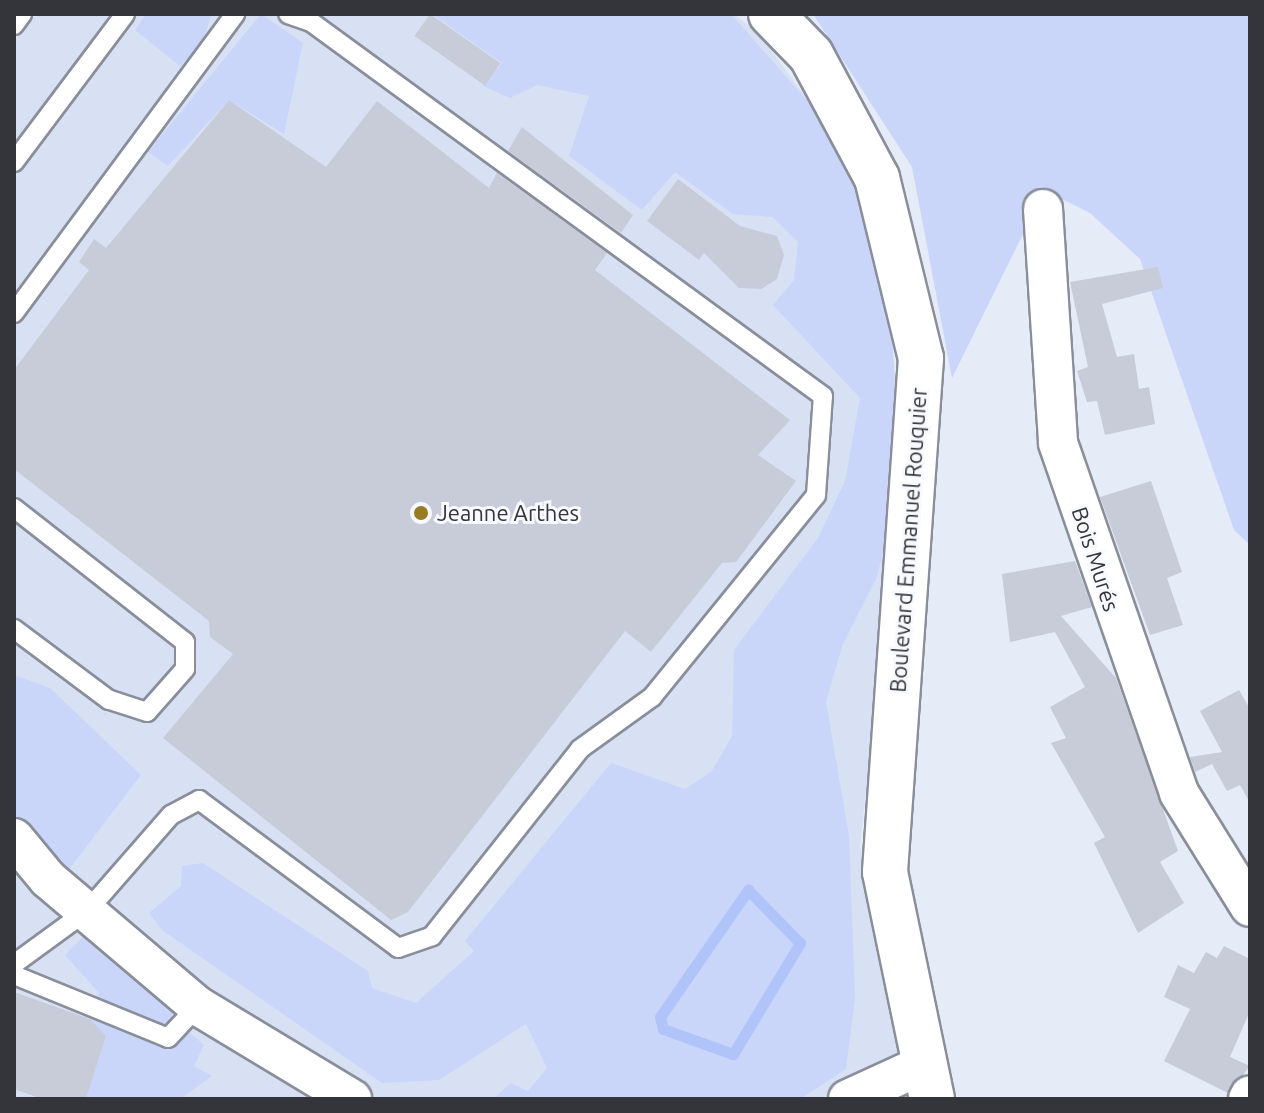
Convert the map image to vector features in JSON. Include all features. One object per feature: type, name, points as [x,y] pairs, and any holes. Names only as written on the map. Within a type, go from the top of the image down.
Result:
[{"type":"street","name":"Boulevard Emmanuel Rouquier","points":[[771,14],[811,55],[877,178],[921,358],[885,872],[926,1083]]},
{"type":"street","name":"Bois Murés","points":[[1043,209],[1058,443],[1179,793],[1245,892]]},
{"type":"street","points":[[14,838],[48,879],[198,1006],[352,1099]]},
{"type":"street","points":[[848,1099],[926,1083]]},
{"type":"lane","points":[[14,25],[22,14]]},
{"type":"lane","points":[[14,162],[125,14]]},
{"type":"lane","points":[[14,313],[235,14]]},
{"type":"lane","points":[[14,964],[88,910],[171,815],[199,800],[398,948],[432,936],[580,749],[652,697],[816,495],[823,396],[311,22],[288,14]]},
{"type":"lane","points":[[14,508],[185,642],[185,669],[147,712],[109,700],[14,629]]},
{"type":"lane","points":[[14,975],[168,1038],[198,1006]]},
{"type":"shaded area","points":[[14,14],[734,14],[760,35],[852,160],[884,261],[903,454],[860,846],[920,1099],[14,1099]]},
{"type":"shaded area","points":[[146,14],[212,14],[202,44],[180,66],[135,30]]},
{"type":"shaded area","points":[[261,14],[303,43],[284,134],[229,100],[168,166],[148,152]]},
{"type":"shaded area","points":[[432,14],[731,14],[813,107],[873,225],[893,348],[899,487],[877,577],[843,644],[826,701],[849,836],[855,998],[846,1069],[800,1099],[493,1099],[511,1083],[528,1091],[547,1068],[526,1024],[439,1080],[382,1083],[162,930],[149,913],[181,886],[182,866],[203,863],[368,971],[372,988],[416,1003],[474,951],[465,941],[611,763],[685,789],[711,772],[732,736],[734,650],[818,538],[845,481],[860,398],[773,305],[794,280],[798,242],[773,217],[733,214],[675,172],[642,210],[569,156],[589,96],[537,85],[510,98],[483,86],[502,63]]},
{"type":"shaded area","points":[[813,14],[1250,14],[1250,545],[1234,530],[1140,259],[1090,213],[1058,197],[1026,228],[952,378],[912,167]]},
{"type":"shaded area","points":[[14,675],[50,688],[141,775],[64,876],[14,817]]},
{"type":"shaded area","points":[[87,933],[175,996],[172,1017],[204,1045],[194,1066],[212,1076],[180,1099],[86,1099],[106,1036],[89,1018],[99,993],[65,955]]},
{"type":"building","points":[[430,14],[500,63],[485,85],[415,36]]},
{"type":"building","name":"Jeanne Arthes","points":[[229,100],[326,167],[377,101],[489,188],[497,173],[607,253],[595,270],[790,420],[758,455],[796,481],[736,562],[722,563],[651,652],[625,631],[408,912],[391,920],[163,738],[233,654],[210,637],[209,621],[14,469],[14,370],[89,270],[79,262],[94,239],[106,248]]},
{"type":"building","points":[[522,127],[633,215],[621,233],[508,151]]},
{"type":"building","points":[[678,179],[740,226],[777,236],[784,255],[777,279],[761,289],[739,288],[704,253],[699,260],[647,221]]},
{"type":"building","points":[[1158,267],[1163,288],[1102,304],[1117,357],[1134,354],[1139,389],[1149,387],[1155,424],[1105,435],[1097,401],[1087,402],[1077,371],[1088,367],[1070,282]]},
{"type":"building","points":[[1151,481],[1182,572],[1167,578],[1183,625],[1150,635],[1100,497]]},
{"type":"building","points":[[1075,561],[1092,607],[1061,616],[1116,678],[1178,851],[1160,862],[1184,903],[1138,933],[1094,843],[1105,837],[1051,743],[1066,738],[1050,707],[1085,687],[1055,632],[1010,642],[1002,574]]},
{"type":"building","points":[[1239,690],[1250,709],[1250,803],[1240,785],[1227,791],[1212,764],[1195,772],[1190,757],[1222,752],[1200,711]]},
{"type":"building","points":[[1224,946],[1250,959],[1250,1011],[1230,1057],[1250,1066],[1228,1093],[1164,1061],[1190,1009],[1164,997],[1178,965],[1194,973],[1206,952],[1217,958]]},
{"type":"building","points":[[14,992],[90,1019],[106,1036],[86,1099],[42,1099],[14,1089]]},
{"type":"waterway","points":[[748,890],[800,943],[733,1054],[663,1029],[660,1017],[748,890]]},
{"type":"place","name":"Jeanne Arthes","points":[[421,513]]}]
